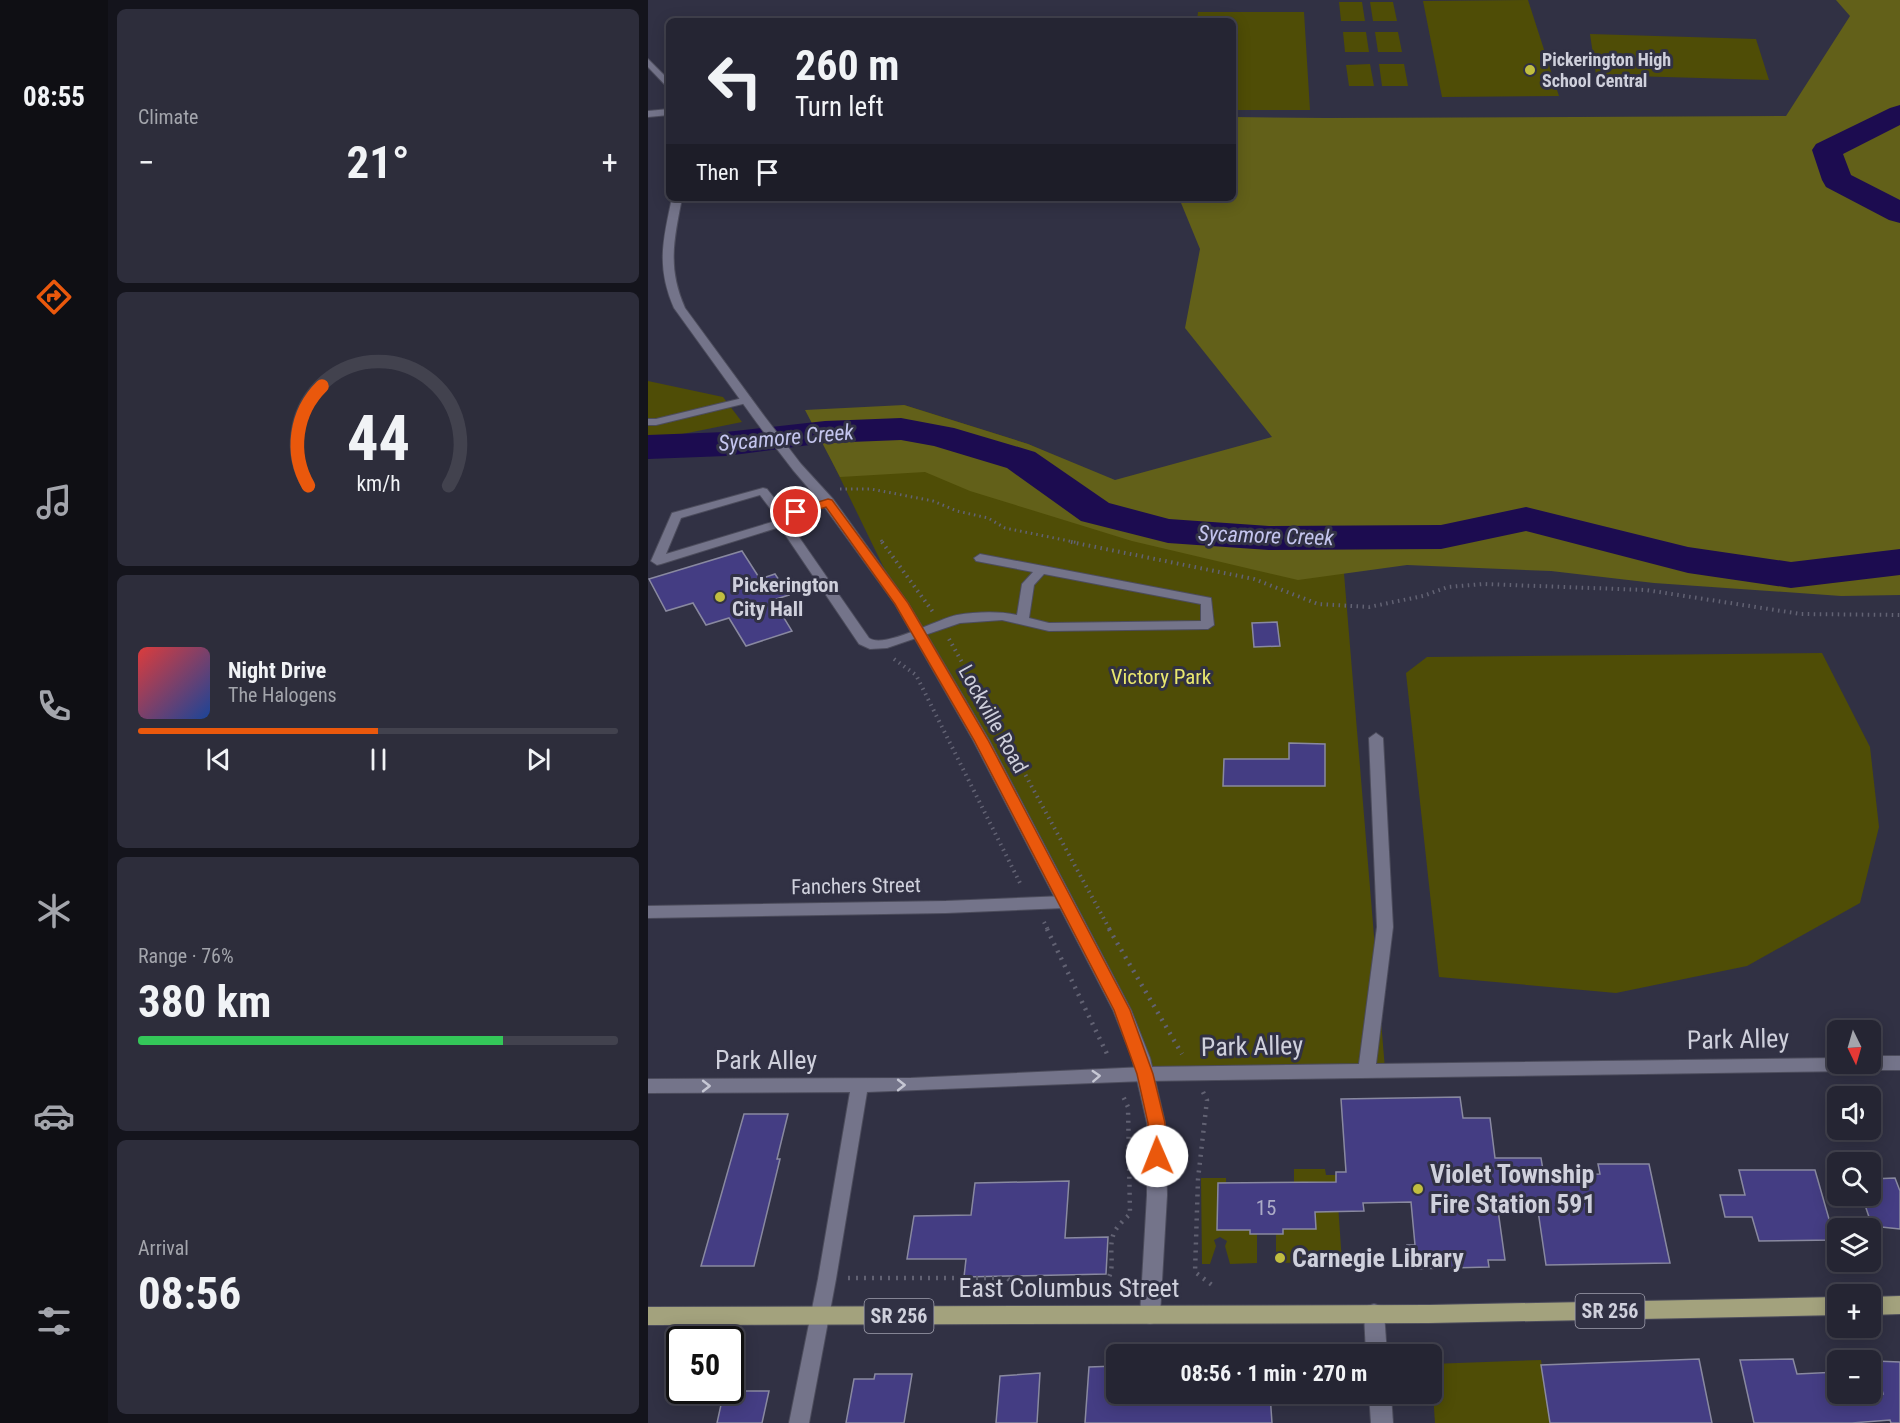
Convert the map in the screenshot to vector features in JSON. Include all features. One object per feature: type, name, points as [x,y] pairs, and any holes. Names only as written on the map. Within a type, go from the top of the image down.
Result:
[{"type":"main road","points":[[648,62],[666,83]]},
{"type":"main road","points":[[648,114],[666,112]]},
{"type":"main road","name":"Lockville Road","points":[[676,201],[666,263],[674,296],[680,308],[761,420],[797,467],[828,502],[876,567],[920,634],[981,740],[1122,1010],[1145,1074],[1156,1123],[1157,1195],[1150,1315]]},
{"type":"main road","name":"Fanchers Street","points":[[648,912],[1065,902]]},
{"type":"main road","points":[[1881,1306],[1900,1305]]},
{"type":"main road","name":"SR 256","points":[[1378,1313],[1827,1306]]},
{"type":"main road","points":[[1377,1344],[1378,1313]]},
{"type":"main road","name":"East Columbus Street","points":[[648,1316],[1378,1313]]},
{"type":"main road","points":[[1381,1404],[1382,1423]]},
{"type":"lane","points":[[648,422],[747,400]]},
{"type":"lane","points":[[828,502],[796,512],[788,517],[786,522],[657,561],[676,516],[763,490],[786,522],[792,536],[864,641],[870,645],[879,646],[920,634],[958,619],[1002,616],[1049,627],[1209,625],[1207,601],[980,558]]},
{"type":"lane","points":[[1022,621],[1028,584],[1041,570]]},
{"type":"lane","points":[[1367,1070],[1385,927],[1376,738]]},
{"type":"lane","points":[[1881,1063],[1900,1063]]},
{"type":"lane","name":"Park Alley","points":[[648,1086],[860,1085],[1194,1073],[1827,1064]]},
{"type":"lane","points":[[799,1423],[860,1085]]},
{"type":"path","points":[[817,489],[871,489],[933,501],[957,511],[988,518],[1005,528],[1254,579],[1318,604],[1369,607],[1423,596],[1448,587],[1483,584],[1646,590],[1801,614],[1900,615]]},
{"type":"path","points":[[891,656],[916,675],[1020,884],[1034,903],[1108,1055],[1113,1076],[1128,1107],[1130,1214],[1114,1233],[1112,1269],[1102,1287],[1087,1294]]},
{"type":"path","points":[[1170,1035],[1194,1073],[1207,1100],[1198,1179],[1195,1272],[1212,1285]]},
{"type":"path","points":[[848,1278],[1007,1278],[1029,1297]]},
{"type":"green space","points":[[1528,0],[1559,96],[1442,97],[1423,1]]},
{"type":"green space","points":[[1339,2],[1362,2],[1365,21],[1341,21]]},
{"type":"green space","points":[[1370,2],[1393,2],[1397,21],[1373,21]]},
{"type":"green space","points":[[1198,12],[1304,12],[1310,110],[1236,110],[1236,18],[1197,18]]},
{"type":"green space","points":[[1343,32],[1366,32],[1369,52],[1345,52]]},
{"type":"green space","points":[[1375,32],[1398,32],[1402,52],[1378,52]]},
{"type":"green space","points":[[1590,34],[1756,39],[1769,80],[1596,75]]},
{"type":"green space","points":[[1370,64],[1374,86],[1349,86],[1346,65]]},
{"type":"green space","points":[[1379,64],[1404,64],[1408,86],[1382,86]]},
{"type":"green space","points":[[648,381],[723,397],[742,422],[648,441]]},
{"type":"green space","name":"Victory Park","points":[[904,405],[1028,444],[1106,479],[1340,525],[1385,1069],[1145,1074],[1141,1058],[901,603],[826,449]]},
{"type":"green space","points":[[1822,653],[1870,747],[1879,827],[1860,903],[1747,966],[1616,993],[1439,977],[1406,673],[1427,657]]},
{"type":"green space","points":[[1294,1169],[1325,1169],[1326,1175],[1336,1175],[1342,1262],[1276,1263],[1276,1234],[1283,1229],[1316,1228],[1315,1183],[1294,1182]]},
{"type":"green space","points":[[1201,1178],[1226,1178],[1226,1183],[1218,1183],[1217,1230],[1250,1230],[1250,1234],[1257,1234],[1257,1263],[1230,1264],[1225,1246],[1227,1241],[1220,1237],[1214,1240],[1216,1246],[1210,1264],[1202,1264]]},
{"type":"green space","points":[[1541,1360],[1550,1423],[1435,1423],[1434,1404],[1442,1404],[1442,1364]]},
{"type":"shaded area","points":[[1836,0],[1900,0],[1900,595],[1841,596],[1654,583],[1551,571],[1407,565],[1298,580],[1132,541],[970,491],[925,472],[840,477],[805,410],[904,405],[1028,444],[1115,480],[1272,437],[1185,328],[1200,249],[1180,201],[1236,201],[1236,117],[1786,116],[1850,16]]},
{"type":"building","name":"Pickerington City Hall","points":[[742,551],[760,579],[775,574],[789,595],[773,600],[792,631],[746,646],[729,618],[706,625],[693,603],[666,611],[649,579]]},
{"type":"building","points":[[1277,622],[1280,646],[1254,647],[1252,623]]},
{"type":"building","points":[[1289,743],[1325,744],[1325,786],[1223,786],[1224,759],[1289,759]]},
{"type":"building","points":[[1460,1097],[1463,1118],[1490,1118],[1495,1158],[1541,1158],[1543,1170],[1551,1170],[1551,1175],[1600,1174],[1598,1164],[1649,1164],[1670,1263],[1546,1265],[1537,1204],[1497,1203],[1505,1260],[1488,1260],[1489,1267],[1410,1269],[1407,1245],[1415,1245],[1411,1202],[1363,1203],[1364,1211],[1315,1212],[1316,1229],[1283,1229],[1283,1234],[1250,1234],[1250,1230],[1217,1230],[1218,1183],[1336,1182],[1336,1172],[1346,1172],[1341,1099]]},
{"type":"building","points":[[744,1114],[788,1114],[777,1159],[780,1159],[754,1266],[701,1266]]},
{"type":"building","points":[[1739,1170],[1815,1170],[1829,1218],[1827,1240],[1759,1241],[1752,1217],[1725,1217],[1720,1195],[1745,1195]]},
{"type":"building","points":[[1895,1178],[1900,1191],[1900,1229],[1881,1227],[1881,1218],[1869,1218],[1865,1206],[1881,1206],[1881,1179]]},
{"type":"building","points":[[1069,1181],[1065,1238],[1108,1237],[1106,1274],[964,1277],[966,1259],[907,1259],[914,1216],[971,1215],[975,1183]]},
{"type":"building","points":[[1699,1359],[1712,1423],[1550,1423],[1541,1365]]},
{"type":"building","points":[[1793,1359],[1797,1374],[1827,1373],[1827,1404],[1881,1404],[1881,1394],[1883,1394],[1881,1361],[1900,1362],[1900,1423],[1891,1423],[1890,1420],[1852,1423],[1754,1423],[1740,1360]]},
{"type":"building","points":[[1106,1366],[1106,1404],[1271,1404],[1272,1423],[1085,1423],[1089,1367]]},
{"type":"building","points":[[1040,1373],[1037,1423],[996,1423],[1000,1376]]},
{"type":"building","points":[[875,1374],[912,1374],[904,1423],[846,1423],[854,1379],[874,1379]]},
{"type":"building","points":[[744,1391],[769,1391],[762,1423],[717,1423],[721,1404],[744,1404]]},
{"type":"waterway","name":"Sycamore Creek","points":[[1900,114],[1827,150],[1837,180],[1900,213]]},
{"type":"waterway","name":"Sycamore Creek","points":[[648,447],[726,444],[825,432],[901,429],[940,436],[1021,460],[1095,512],[1168,531],[1269,538],[1441,537],[1526,519],[1688,560],[1791,575],[1900,562]]},
{"type":"place","name":"Pickerington High School Central","points":[[1530,70]]},
{"type":"place","name":"Pickerington City Hall","points":[[720,597]]},
{"type":"place","name":"Violet Township Fire Station 591","points":[[1418,1189]]},
{"type":"place","name":"Carnegie Library","points":[[1280,1258]]},
{"type":"route","points":[[796,512],[828,502],[901,603],[981,740],[1122,1010],[1145,1074],[1156,1123],[1157,1156]]}]
